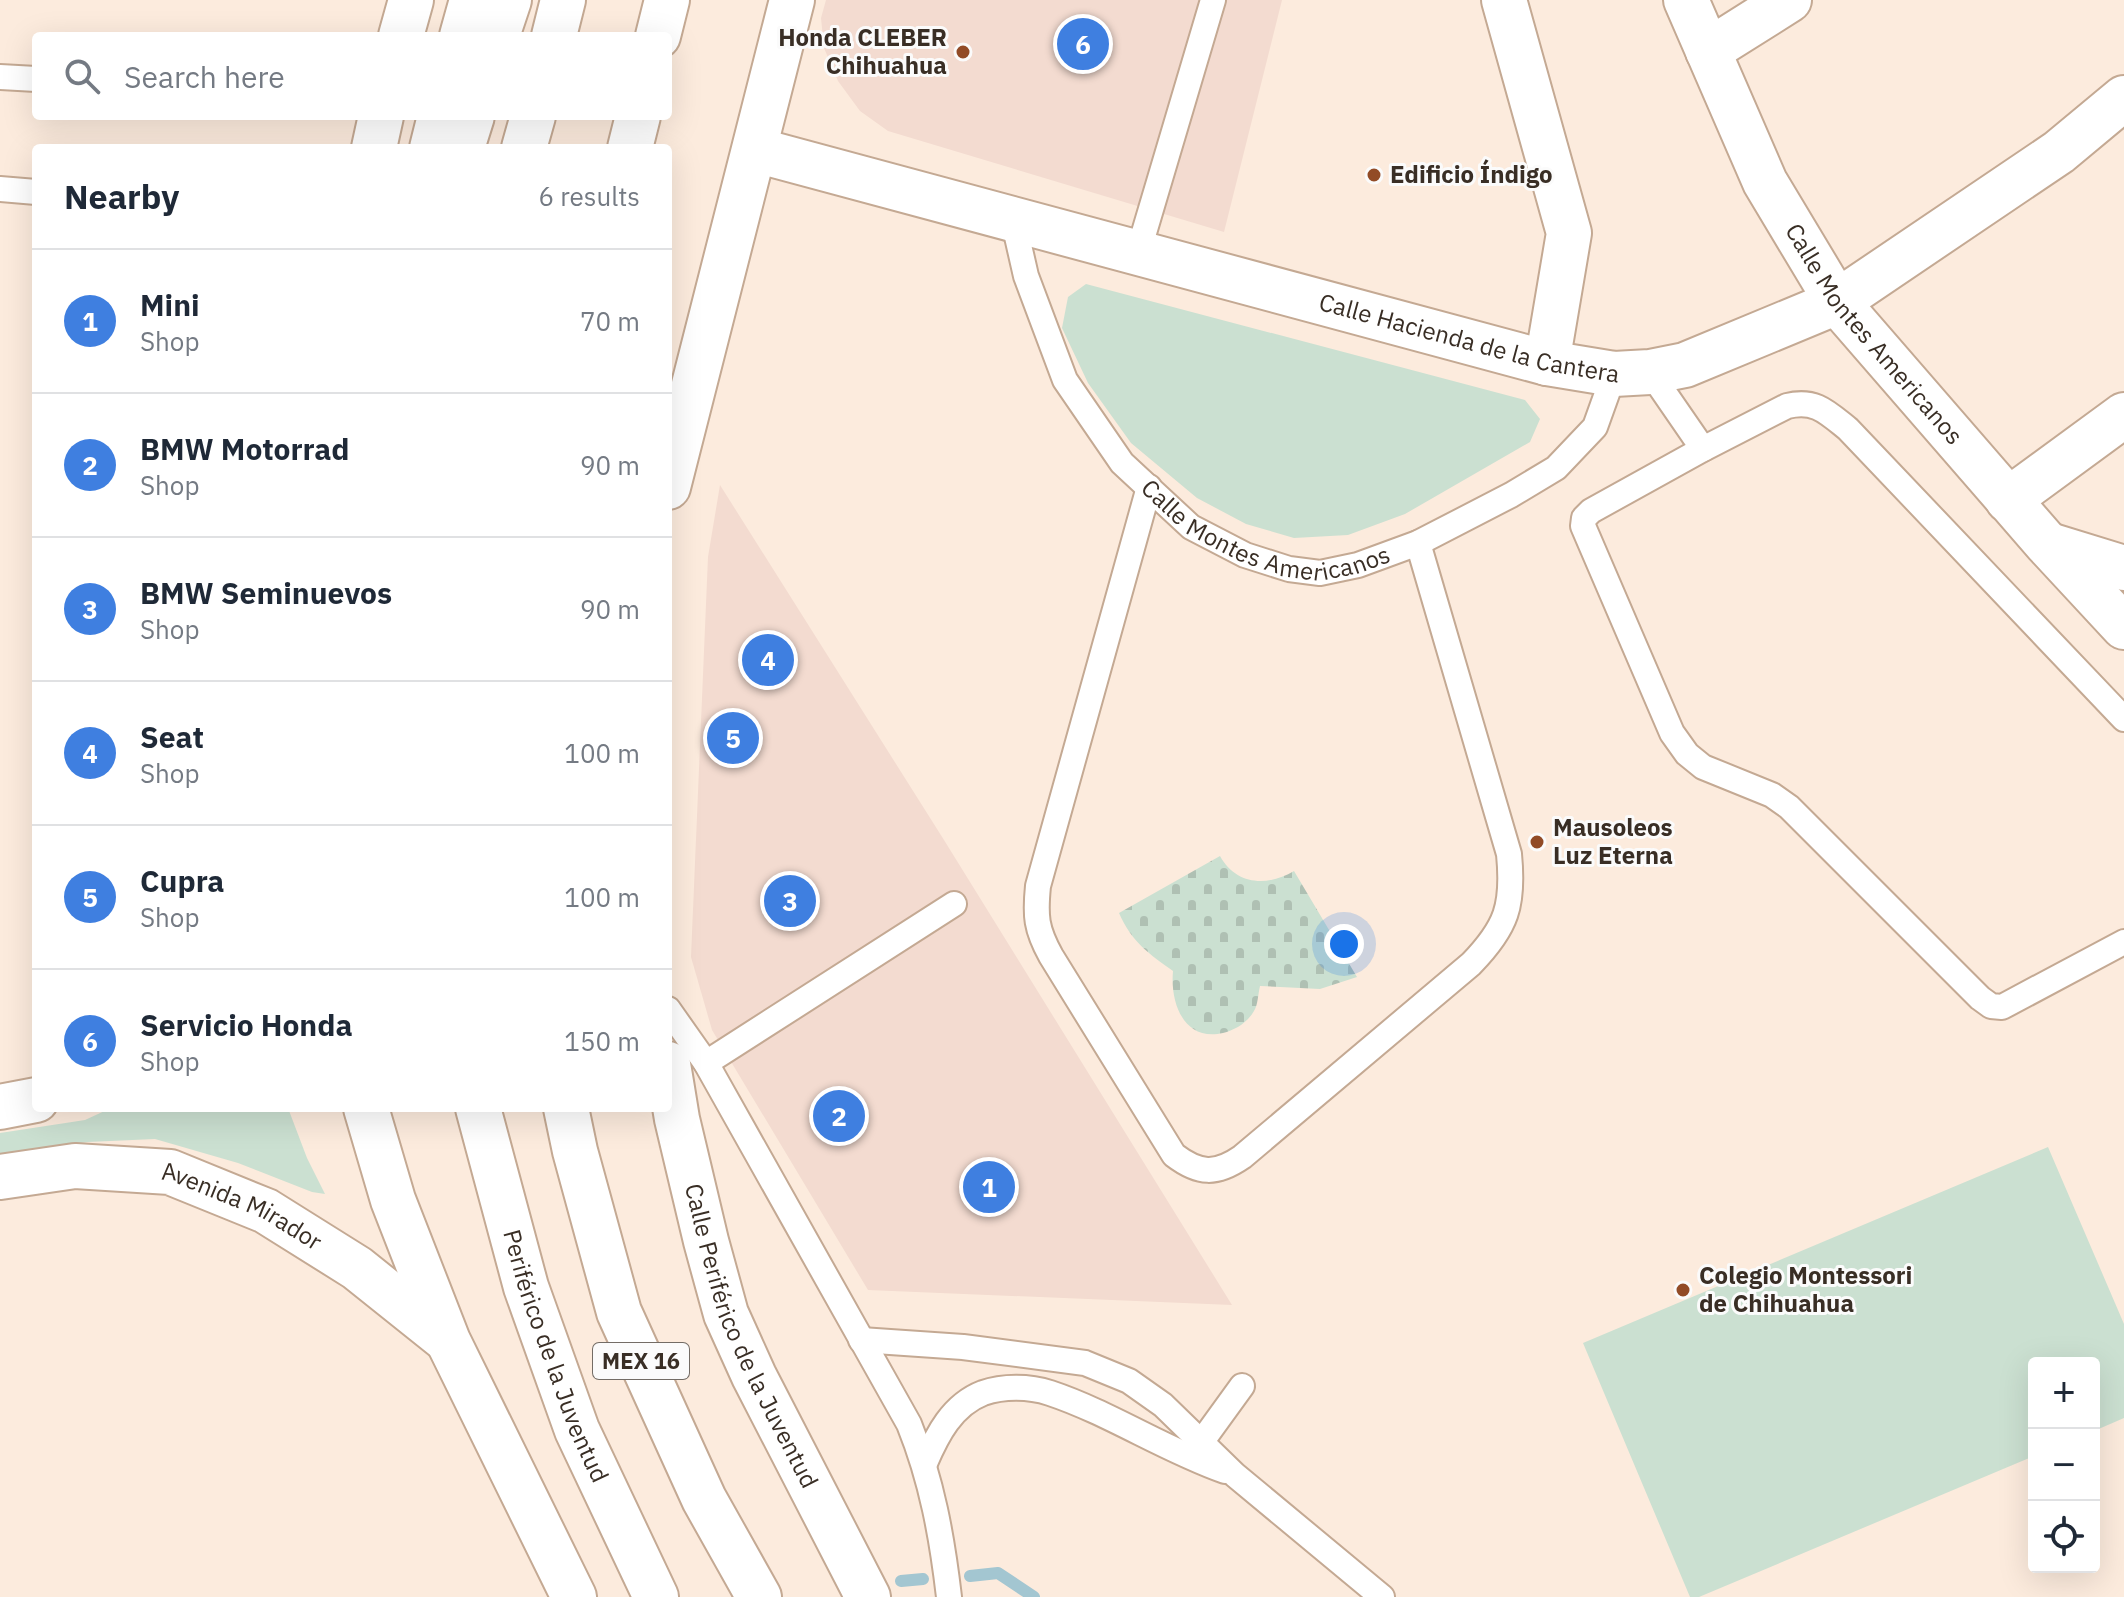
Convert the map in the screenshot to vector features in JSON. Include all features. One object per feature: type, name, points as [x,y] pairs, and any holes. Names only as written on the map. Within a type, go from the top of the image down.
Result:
[{"type":"main road","points":[[402,32],[411,0]]},
{"type":"main road","points":[[463,32],[472,0]]},
{"type":"main road","points":[[498,32],[509,0]]},
{"type":"main road","points":[[555,32],[563,0]]},
{"type":"main road","points":[[659,32],[667,0]]},
{"type":"main road","points":[[672,472],[792,0]]},
{"type":"main road","points":[[1504,0],[1569,233],[1547,363]]},
{"type":"main road","name":"Calle Montes Americanos","points":[[1686,0],[1765,182],[1837,302],[2008,500],[2124,627]]},
{"type":"main road","points":[[1708,51],[1789,0]]},
{"type":"main road","name":"Calle Hacienda de la Cantera","points":[[756,150],[1547,363],[1632,373],[1685,365],[1837,302],[2059,152],[2124,98]]},
{"type":"main road","points":[[375,144],[380,120]]},
{"type":"main road","points":[[433,144],[439,120]]},
{"type":"main road","points":[[463,144],[471,120]]},
{"type":"main road","points":[[525,144],[532,120]]},
{"type":"main road","points":[[631,144],[637,120]]},
{"type":"main road","points":[[2008,500],[2124,415]]},
{"type":"main road","points":[[2047,544],[2124,568]]},
{"type":"main road","name":"Calle Periférico de la Juventud","points":[[687,1064],[684,1150],[726,1314],[754,1376],[868,1597]]},
{"type":"main road","points":[[0,1107],[32,1101]]},
{"type":"main road","points":[[367,1112],[393,1200],[448,1341],[574,1597]]},
{"type":"main road","name":"Periférico de la Juventud","points":[[479,1112],[526,1287],[577,1430],[656,1597]]},
{"type":"main road","name":"MEX 16","points":[[567,1112],[619,1312],[704,1499],[759,1597]]},
{"type":"main road","name":"Avenida Mirador","points":[[0,1177],[75,1166],[170,1172],[266,1211],[357,1268],[448,1341]]},
{"type":"lane","points":[[1138,253],[1213,0]]},
{"type":"lane","points":[[0,77],[32,79]]},
{"type":"lane","points":[[0,189],[32,192]]},
{"type":"lane","name":"Calle Montes Americanos","points":[[1013,219],[1026,276],[1065,380],[1122,463],[1191,527],[1245,555],[1289,569],[1320,573],[1346,568],[1418,543],[1511,495],[1556,468],[1595,427],[1632,373]]},
{"type":"lane","points":[[1632,373],[1703,449]]},
{"type":"lane","points":[[2124,719],[1848,429],[1817,406],[1801,402],[1787,406],[1703,449],[1591,511],[1584,518],[1583,526],[1663,717],[1687,754],[1703,767],[1772,795],[1789,807],[1980,998],[1991,1006],[2002,1007],[2124,942]]},
{"type":"lane","points":[[1149,487],[1038,886],[1035,912],[1039,934],[1051,956],[1174,1155],[1186,1164],[1206,1171],[1226,1168],[1242,1157],[1471,964],[1493,942],[1506,915],[1512,884],[1509,854],[1418,543]]},
{"type":"lane","points":[[687,1064],[954,904]]},
{"type":"lane","points":[[672,1021],[687,1064],[890,1387],[925,1463],[936,1508],[949,1597]]},
{"type":"lane","points":[[861,1340],[963,1347],[1085,1363],[1129,1381],[1163,1405],[1195,1450]]},
{"type":"lane","points":[[1195,1450],[1242,1386]]},
{"type":"lane","points":[[925,1463],[938,1433],[954,1412],[982,1394],[1016,1387],[1048,1392],[1195,1450],[1235,1475],[1382,1597]]},
{"type":"shaded area","points":[[826,0],[1282,0],[1224,232],[888,131],[860,111],[838,81],[824,48],[821,18]]},
{"type":"shaded area","points":[[720,485],[1232,1305],[868,1290],[712,1030],[691,957],[708,557]]},
{"type":"green space","points":[[1086,284],[1525,400],[1540,419],[1530,442],[1405,514],[1348,535],[1294,538],[1246,524],[1197,498],[1131,443],[1088,383],[1062,328],[1068,297]]},
{"type":"green space","points":[[1220,856],[1243,878],[1263,881],[1294,871],[1357,977],[1320,989],[1260,986],[1254,1011],[1236,1028],[1210,1034],[1198,1032],[1189,1026],[1177,1007],[1173,971],[1142,946],[1119,913]]},
{"type":"green space","points":[[102,1112],[290,1112],[325,1194],[312,1192],[238,1163],[155,1139],[88,1142],[0,1154],[0,1133],[85,1120]]},
{"type":"green space","points":[[2048,1147],[2124,1324],[2124,1418],[2100,1428],[2100,1357],[2028,1357],[2028,1459],[1699,1597],[1690,1597],[1583,1343]]},
{"type":"waterway","points":[[970,1576],[998,1573],[1034,1597]]},
{"type":"waterway","points":[[901,1581],[923,1579]]},
{"type":"place","name":"Servicio Honda","points":[[1083,44]]},
{"type":"place","name":"Honda CLEBER Chihuahua","points":[[963,52]]},
{"type":"place","name":"Edificio Índigo","points":[[1374,175]]},
{"type":"place","name":"Seat","points":[[768,660]]},
{"type":"place","name":"Cupra","points":[[733,738]]},
{"type":"place","name":"Mausoleos Luz Eterna","points":[[1537,842]]},
{"type":"place","name":"BMW Seminuevos","points":[[790,901]]},
{"type":"place","name":"BMW Motorrad","points":[[839,1116]]},
{"type":"place","name":"Mini","points":[[989,1187]]},
{"type":"place","name":"Colegio Montessori de Chihuahua","points":[[1683,1290]]}]
